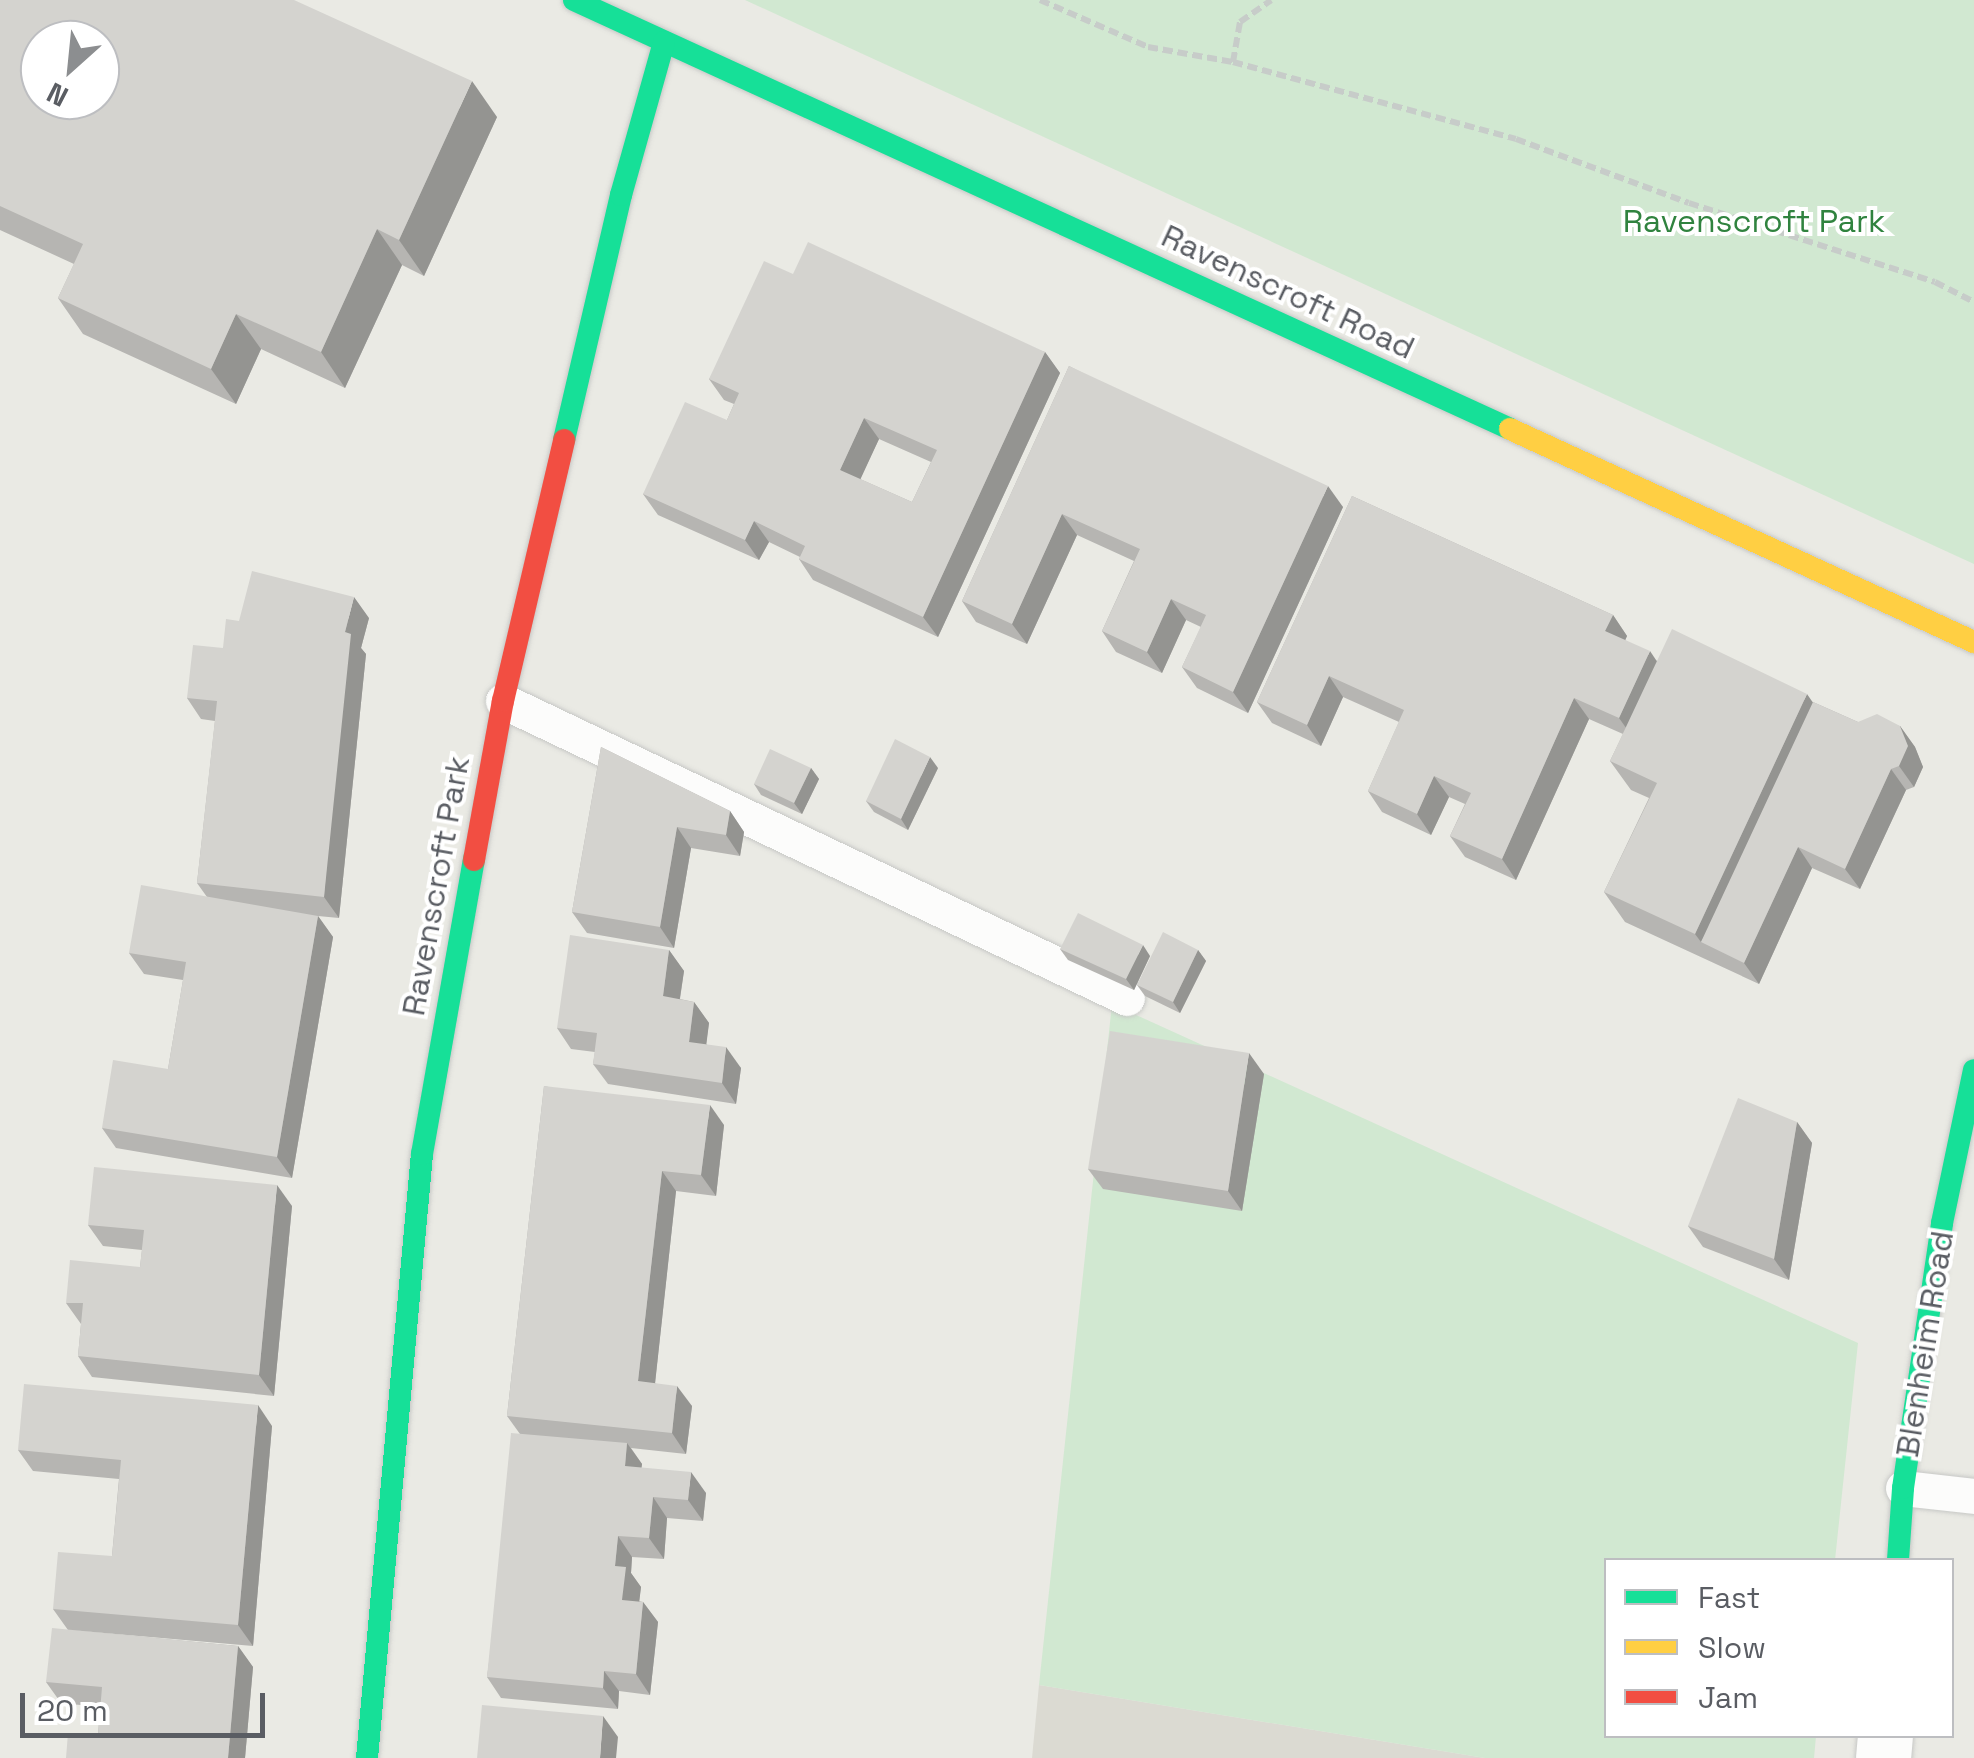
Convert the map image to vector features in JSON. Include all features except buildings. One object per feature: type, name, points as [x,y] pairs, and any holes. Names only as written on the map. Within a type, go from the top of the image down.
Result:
[{"type":"street","name":"Ravenscroft Road","points":[[574,0],[1974,642]]},
{"type":"street","name":"Ravenscroft Park","points":[[368,1758],[422,1154],[502,701],[616,215],[664,42]]},
{"type":"street","name":"Blenheim Road","points":[[1898,1558],[1903,1488],[1974,1070]]},
{"type":"lane","points":[[502,701],[1127,998]]},
{"type":"lane","points":[[1903,1488],[1974,1496]]},
{"type":"path","points":[[1040,0],[1148,47],[1232,62],[1516,139],[1690,203],[1934,282],[1974,302]]},
{"type":"path","points":[[1232,62],[1240,22],[1271,0]]},
{"type":"shaded area","points":[[1039,1685],[1485,1758],[1032,1758]]},
{"type":"green space","name":"Ravenscroft Park","points":[[745,0],[1974,0],[1974,564]]},
{"type":"green space","points":[[1112,1004],[1858,1343],[1835,1558],[1604,1558],[1604,1738],[1816,1738],[1814,1758],[1485,1758],[1039,1685]]},
{"type":"traffic: fast","points":[[574,0],[1510,429]]},
{"type":"traffic: fast","points":[[564,440],[621,195],[664,42]]},
{"type":"traffic: fast","points":[[367,1758],[422,1154],[474,860]]},
{"type":"traffic: fast","points":[[1898,1558],[1903,1488],[1942,1223],[1974,1070]]},
{"type":"traffic: slow","points":[[1510,429],[1974,642]]},
{"type":"traffic: jam","points":[[474,860],[503,701],[564,440]]}]
